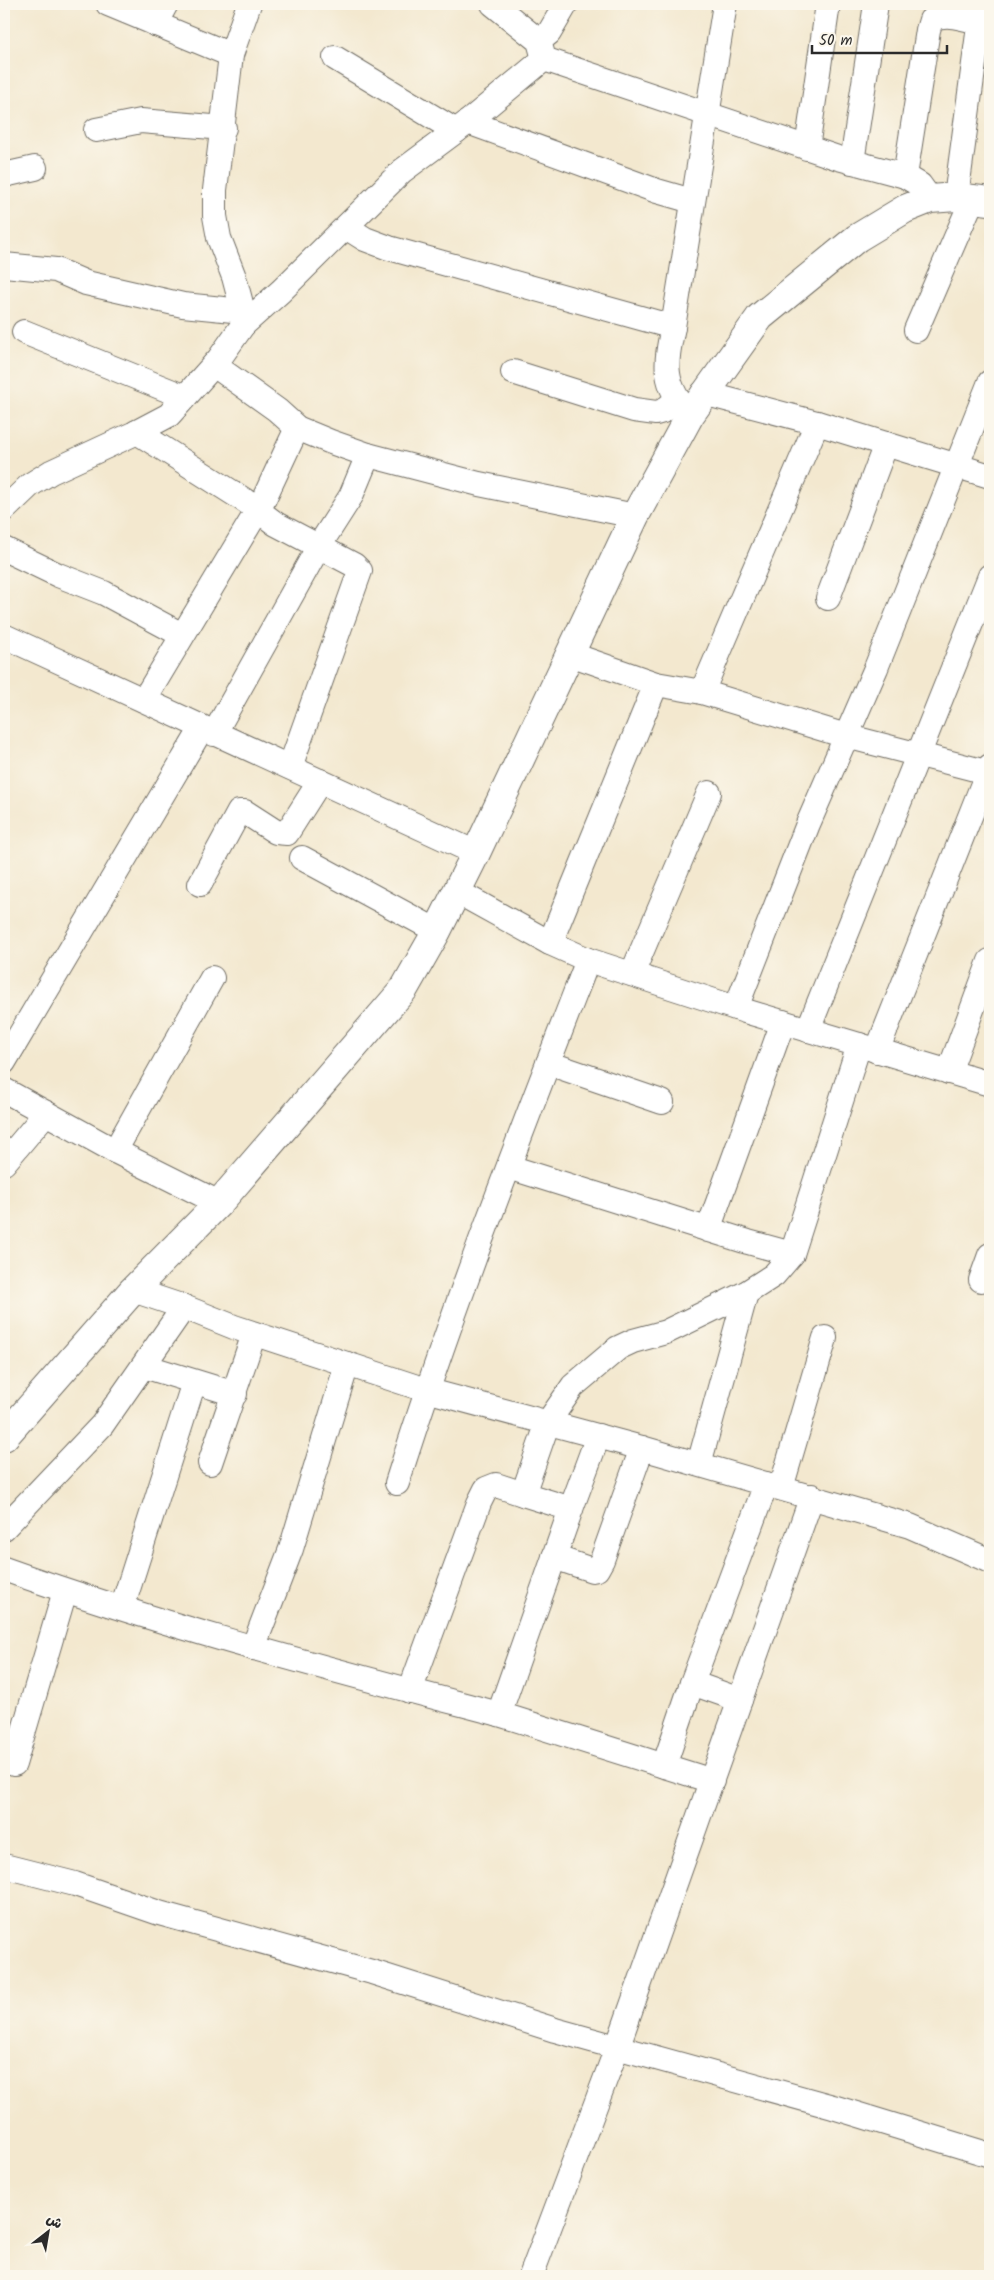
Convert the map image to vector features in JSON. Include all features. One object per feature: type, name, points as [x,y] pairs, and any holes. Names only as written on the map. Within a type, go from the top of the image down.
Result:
[{"type":"main road","points":[[4,1437],[133,1290],[219,1203],[396,1000],[408,982],[437,931],[476,853],[690,403],[760,317],[857,238],[905,209],[962,199]]},
{"type":"street","points":[[108,4],[161,14],[231,55]]},
{"type":"street","points":[[243,318],[234,277],[219,238],[215,216],[217,164],[224,128],[231,55],[249,4]]},
{"type":"street","points":[[493,4],[542,50],[706,115],[852,162],[905,176],[920,185],[962,199]]},
{"type":"street","points":[[4,510],[30,485],[51,472],[137,432],[168,415],[214,364],[243,318],[282,291],[402,171],[462,126],[542,50],[548,33],[566,4]]},
{"type":"street","points":[[690,403],[668,375],[668,352],[724,4]]},
{"type":"street","points":[[807,148],[828,4]]},
{"type":"street","points":[[852,162],[876,4]]},
{"type":"street","points":[[905,176],[931,20],[940,16],[981,13],[962,199],[916,330]]},
{"type":"street","points":[[335,58],[462,126],[692,201]]},
{"type":"street","points":[[96,130],[141,121],[224,128]]},
{"type":"street","points":[[4,175],[35,168]]},
{"type":"street","points":[[346,227],[366,239],[389,248],[673,327]]},
{"type":"street","points":[[4,265],[56,270],[86,283],[243,318]]},
{"type":"street","points":[[24,332],[185,397]]},
{"type":"street","points":[[214,364],[277,410],[296,428],[368,455],[479,484],[635,516]]},
{"type":"street","points":[[513,372],[642,411],[656,413],[690,403],[817,423],[990,476]]},
{"type":"street","points":[[736,1008],[808,824],[876,668],[990,382]]},
{"type":"street","points":[[702,692],[817,423]]},
{"type":"street","points":[[144,700],[257,511],[296,428]]},
{"type":"street","points":[[137,432],[276,524],[354,564],[360,572],[290,768]]},
{"type":"street","points":[[828,598],[886,444]]},
{"type":"street","points":[[4,1062],[208,731],[318,546],[351,496],[368,455]]},
{"type":"street","points":[[4,549],[58,575],[104,593],[182,635]]},
{"type":"street","points":[[808,1030],[990,576]]},
{"type":"street","points":[[4,636],[476,853]]},
{"type":"street","points":[[523,1494],[548,1422],[572,1386],[618,1348],[633,1341],[666,1332],[746,1294],[774,1275],[792,1254],[868,1048],[989,771],[918,756],[702,692],[656,684],[570,654]]},
{"type":"street","points":[[550,943],[656,684]]},
{"type":"street","points":[[200,884],[239,812],[245,812],[276,832],[287,834],[320,781]]},
{"type":"street","points":[[632,974],[710,794]]},
{"type":"street","points":[[302,858],[437,931]]},
{"type":"street","points":[[456,891],[550,943],[588,960],[736,1008],[990,1084]]},
{"type":"street","points":[[397,1483],[426,1390],[588,960]]},
{"type":"street","points":[[949,1072],[990,961]]},
{"type":"street","points":[[115,1151],[212,978]]},
{"type":"street","points":[[708,1230],[783,1022]]},
{"type":"street","points":[[548,1064],[662,1102]]},
{"type":"street","points":[[5,1093],[219,1203]]},
{"type":"street","points":[[4,1163],[46,1113]]},
{"type":"street","points":[[509,1167],[708,1230],[792,1254]]},
{"type":"street","points":[[981,1280],[990,1255]]},
{"type":"street","points":[[133,1290],[254,1334],[426,1390],[699,1464],[910,1526],[990,1561]]},
{"type":"street","points":[[699,1464],[746,1294]]},
{"type":"street","points":[[4,1528],[102,1425],[184,1307]]},
{"type":"street","points":[[210,1463],[254,1334]]},
{"type":"street","points":[[664,1766],[692,1683],[774,1486],[825,1338]]},
{"type":"street","points":[[253,1648],[291,1548],[347,1364]]},
{"type":"street","points":[[144,1366],[235,1394]]},
{"type":"street","points":[[122,1608],[194,1382]]},
{"type":"street","points":[[499,1714],[598,1436]]},
{"type":"street","points":[[554,1557],[592,1570],[597,1569],[602,1560],[642,1448]]},
{"type":"street","points":[[410,1691],[479,1503],[486,1489],[496,1486],[571,1509]]},
{"type":"street","points":[[531,2276],[617,2048],[812,1496]]},
{"type":"street","points":[[4,1569],[65,1591],[253,1648],[499,1714],[712,1781]]},
{"type":"street","points":[[14,1764],[65,1591]]},
{"type":"street","points":[[692,1683],[740,1700]]},
{"type":"street","points":[[4,1866],[75,1884],[159,1913],[372,1972],[617,2048],[833,2107],[990,2155]]}]
